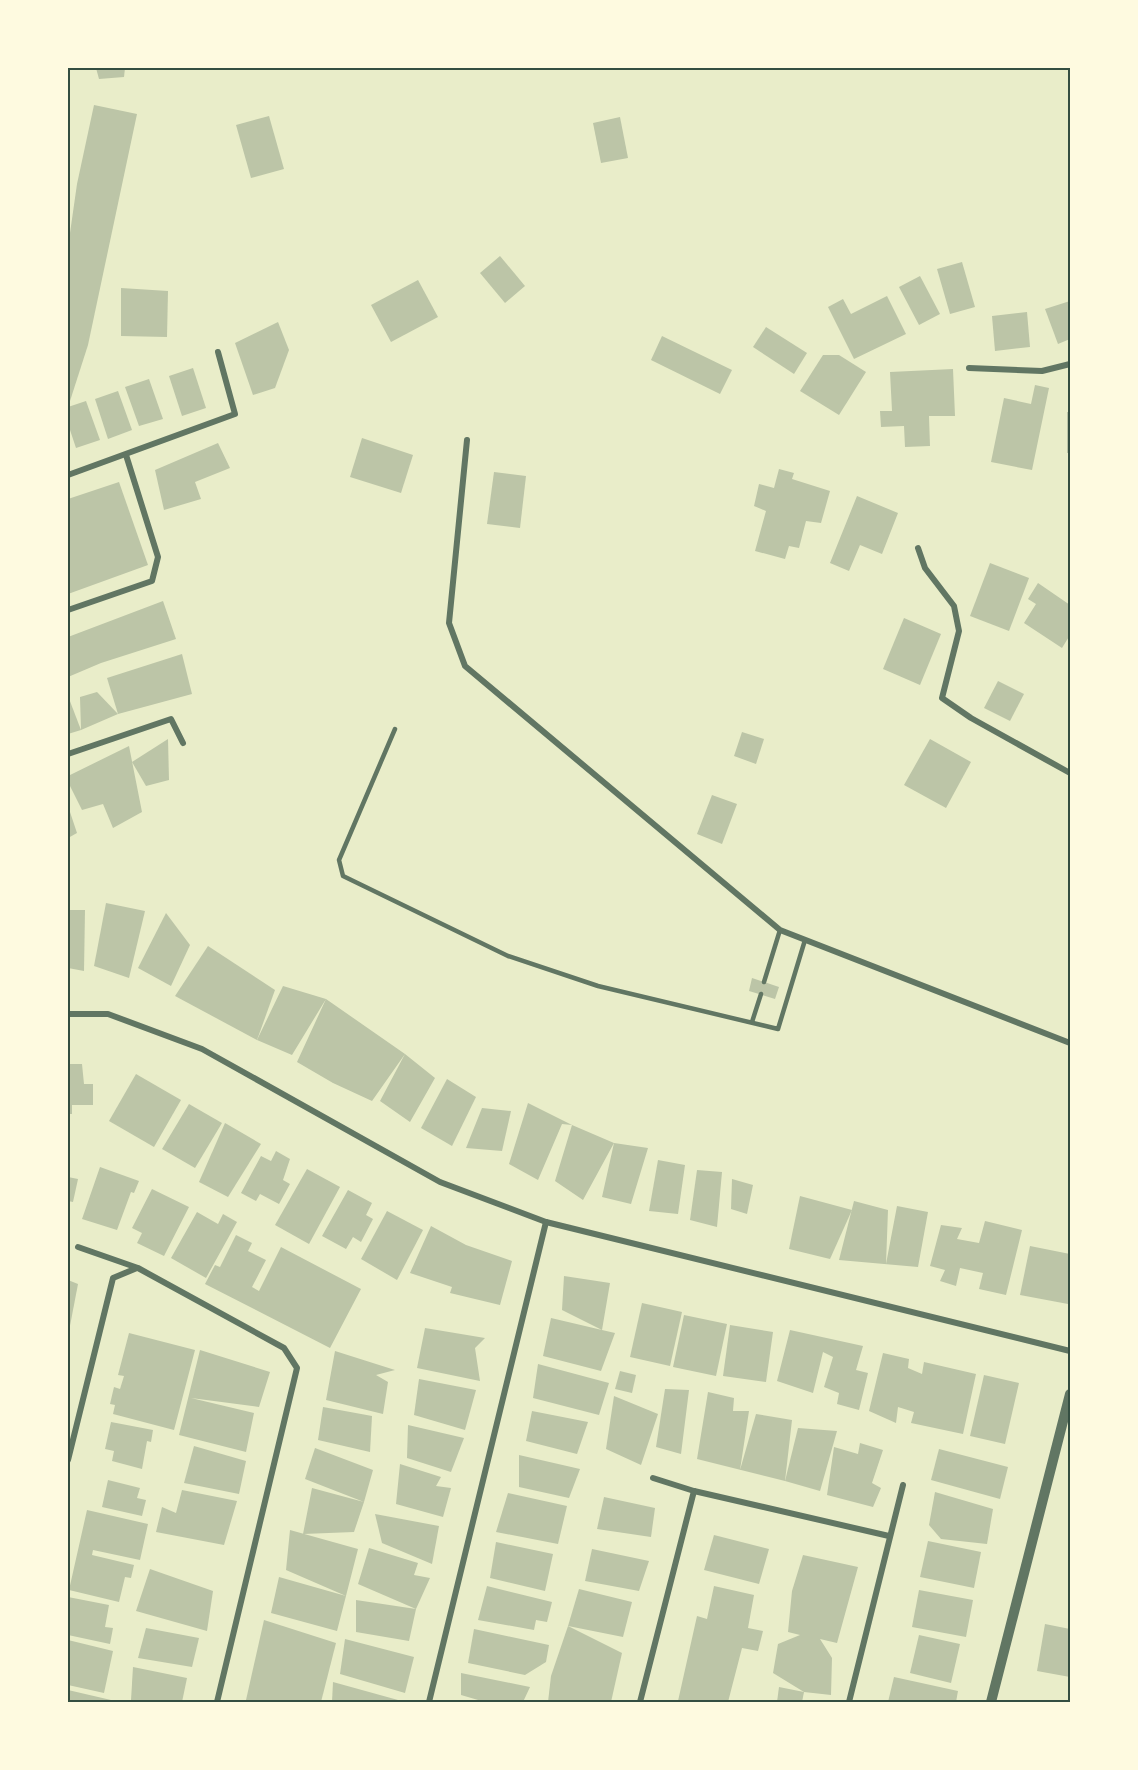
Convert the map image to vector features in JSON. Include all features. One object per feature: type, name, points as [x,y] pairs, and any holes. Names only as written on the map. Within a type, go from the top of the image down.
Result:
[{"type":"street","points":[[68,475],[235,414],[218,352]]},
{"type":"street","points":[[969,368],[1042,371],[1071,364]]},
{"type":"street","points":[[467,440],[449,623],[465,666],[780,930],[1071,1043]]},
{"type":"street","points":[[68,610],[152,581],[158,557],[126,455]]},
{"type":"street","points":[[918,548],[925,568],[954,606],[959,631],[942,698],[971,718],[1071,773]]},
{"type":"street","points":[[68,754],[171,719],[183,743]]},
{"type":"street","points":[[68,1014],[108,1014],[202,1049],[440,1182],[546,1222],[1071,1351]]},
{"type":"street","points":[[429,1702],[546,1222]]},
{"type":"street","points":[[78,1247],[138,1268],[284,1348],[297,1368],[217,1702]]},
{"type":"street","points":[[68,1460],[113,1278],[138,1268]]},
{"type":"street","points":[[991,1702],[1071,1394]]},
{"type":"street","points":[[653,1478],[694,1491],[889,1536]]},
{"type":"street","points":[[849,1702],[903,1485]]},
{"type":"street","points":[[640,1702],[694,1491]]},
{"type":"lane","points":[[395,729],[339,860],[344,876],[508,956],[598,986],[778,1029],[805,940]]},
{"type":"lane","points":[[764,982],[780,930]]},
{"type":"lane","points":[[752,1022],[761,994]]},
{"type":"building","points":[[96,68],[125,68],[124,77],[99,79]]},
{"type":"building","points":[[94,105],[137,114],[88,345],[70,401],[68,398],[68,247],[77,184]]},
{"type":"building","points":[[269,116],[284,169],[251,178],[236,125]]},
{"type":"building","points":[[620,117],[628,158],[601,163],[593,123]]},
{"type":"building","points":[[500,256],[525,286],[505,303],[480,273]]},
{"type":"building","points":[[962,262],[975,307],[950,314],[937,269]]},
{"type":"building","points":[[920,276],[940,314],[919,325],[899,287]]},
{"type":"building","points":[[418,280],[438,317],[391,342],[371,305]]},
{"type":"building","points":[[121,288],[168,291],[167,337],[121,336]]},
{"type":"building","points":[[887,296],[906,334],[854,359],[828,307],[843,299],[851,314]]},
{"type":"building","points":[[1070,301],[1070,339],[1058,344],[1045,309]]},
{"type":"building","points":[[1027,312],[1030,347],[995,351],[992,316]]},
{"type":"building","points":[[278,322],[289,350],[275,388],[253,395],[235,343]]},
{"type":"building","points":[[766,327],[807,353],[794,374],[753,347]]},
{"type":"building","points":[[662,336],[732,370],[720,394],[651,360]]},
{"type":"building","points":[[823,355],[839,355],[866,372],[839,415],[800,391]]},
{"type":"building","points":[[193,368],[206,408],[182,416],[169,376]]},
{"type":"building","points":[[953,369],[955,416],[929,416],[930,446],[905,447],[904,426],[881,427],[880,411],[892,411],[890,372]]},
{"type":"building","points":[[149,379],[163,419],[139,426],[125,387]]},
{"type":"building","points":[[1035,385],[1049,388],[1032,470],[991,462],[1004,398],[1031,404]]},
{"type":"building","points":[[118,391],[132,430],[108,439],[95,399]]},
{"type":"building","points":[[86,401],[100,440],[76,448],[68,424],[68,407]]},
{"type":"building","points":[[1067,412],[1070,412],[1070,453],[1067,453]]},
{"type":"building","points":[[362,438],[413,455],[401,493],[350,477]]},
{"type":"building","points":[[218,443],[230,468],[195,482],[201,499],[164,510],[155,470]]},
{"type":"building","points":[[779,469],[794,473],[792,479],[830,491],[821,523],[806,521],[799,548],[789,546],[785,559],[755,551],[766,511],[754,506],[759,484],[774,488]]},
{"type":"building","points":[[494,472],[526,476],[520,528],[487,524]]},
{"type":"building","points":[[119,482],[148,565],[68,594],[68,499]]},
{"type":"building","points":[[857,496],[898,513],[882,554],[860,545],[849,571],[830,563]]},
{"type":"building","points":[[990,563],[1029,578],[1009,631],[970,616]]},
{"type":"building","points":[[1038,583],[1070,605],[1070,635],[1062,648],[1024,623],[1036,604],[1028,599]]},
{"type":"building","points":[[163,601],[176,639],[101,663],[68,677],[68,637]]},
{"type":"building","points":[[904,618],[941,634],[920,685],[883,669]]},
{"type":"building","points":[[182,654],[192,694],[118,714],[107,678]]},
{"type":"building","points":[[998,681],[1024,694],[1010,721],[984,708]]},
{"type":"building","points":[[97,692],[118,714],[81,730],[80,697]]},
{"type":"building","points":[[68,696],[81,730],[68,734]]},
{"type":"building","points":[[742,732],[764,739],[756,764],[734,756]]},
{"type":"building","points":[[168,739],[169,780],[146,786],[132,762]]},
{"type":"building","points":[[930,739],[971,762],[946,808],[904,785]]},
{"type":"building","points":[[129,746],[142,812],[113,828],[103,804],[82,810],[68,782],[68,776]]},
{"type":"building","points":[[712,795],[737,804],[722,844],[697,834]]},
{"type":"building","points":[[68,806],[77,833],[68,838]]},
{"type":"building","points":[[106,903],[145,911],[129,978],[94,966]]},
{"type":"building","points":[[68,910],[85,910],[84,971],[68,968]]},
{"type":"building","points":[[166,913],[190,945],[171,986],[138,968]]},
{"type":"building","points":[[208,946],[275,990],[257,1040],[175,996]]},
{"type":"building","points":[[752,978],[779,987],[775,999],[749,991]]},
{"type":"building","points":[[283,986],[326,999],[292,1055],[257,1040]]},
{"type":"building","points":[[326,999],[405,1054],[372,1101],[333,1083],[297,1062]]},
{"type":"building","points":[[405,1054],[435,1078],[410,1122],[380,1101]]},
{"type":"building","points":[[68,1064],[82,1064],[84,1084],[93,1084],[93,1105],[72,1105],[72,1114],[68,1114]]},
{"type":"building","points":[[136,1074],[181,1100],[154,1147],[109,1121]]},
{"type":"building","points":[[447,1079],[476,1097],[452,1146],[421,1128]]},
{"type":"building","points":[[528,1103],[572,1125],[562,1124],[538,1180],[509,1164]]},
{"type":"building","points":[[189,1104],[222,1123],[195,1168],[162,1149]]},
{"type":"building","points":[[482,1108],[511,1111],[502,1151],[466,1148]]},
{"type":"building","points":[[225,1123],[261,1144],[228,1197],[199,1182]]},
{"type":"building","points":[[572,1125],[614,1143],[583,1200],[555,1181]]},
{"type":"building","points":[[614,1143],[648,1148],[631,1204],[602,1197]]},
{"type":"building","points":[[276,1151],[290,1159],[283,1180],[290,1184],[279,1204],[260,1194],[256,1201],[241,1193],[261,1156],[271,1161]]},
{"type":"building","points":[[658,1160],[685,1165],[678,1214],[649,1211]]},
{"type":"building","points":[[100,1167],[139,1181],[134,1193],[131,1192],[117,1230],[82,1219]]},
{"type":"building","points":[[307,1169],[340,1187],[309,1244],[275,1225]]},
{"type":"building","points":[[697,1170],[722,1172],[717,1227],[690,1220]]},
{"type":"building","points":[[68,1177],[78,1179],[73,1202],[68,1201]]},
{"type":"building","points":[[732,1179],[753,1185],[747,1214],[731,1209]]},
{"type":"building","points":[[152,1189],[189,1207],[164,1256],[137,1243],[142,1233],[132,1228]]},
{"type":"building","points":[[348,1190],[372,1203],[366,1215],[373,1219],[361,1242],[353,1237],[346,1249],[322,1236]]},
{"type":"building","points":[[800,1196],[852,1210],[830,1259],[789,1249]]},
{"type":"building","points":[[854,1201],[888,1210],[886,1264],[897,1206],[928,1212],[918,1267],[839,1260]]},
{"type":"building","points":[[387,1211],[423,1230],[397,1280],[361,1259]]},
{"type":"building","points":[[197,1212],[218,1224],[223,1214],[237,1222],[206,1278],[171,1258]]},
{"type":"building","points":[[985,1221],[1022,1230],[1006,1295],[979,1289],[983,1273],[960,1268],[956,1286],[940,1281],[945,1270],[930,1266],[941,1225],[962,1228],[957,1239],[979,1243]]},
{"type":"building","points":[[431,1226],[466,1245],[512,1261],[500,1305],[450,1293],[452,1287],[410,1273]]},
{"type":"building","points":[[236,1235],[252,1243],[248,1251],[266,1260],[252,1287],[259,1291],[281,1247],[361,1289],[330,1348],[205,1284],[215,1265],[220,1267]]},
{"type":"building","points":[[1030,1246],[1070,1254],[1068,1304],[1020,1295]]},
{"type":"building","points":[[564,1276],[610,1283],[602,1330],[562,1310]]},
{"type":"building","points":[[68,1280],[78,1284],[69,1331],[68,1331]]},
{"type":"building","points":[[642,1303],[682,1312],[670,1366],[630,1357]]},
{"type":"building","points":[[684,1315],[727,1324],[716,1376],[673,1367]]},
{"type":"building","points":[[551,1318],[615,1333],[601,1371],[543,1356]]},
{"type":"building","points":[[730,1325],[773,1332],[766,1382],[723,1376]]},
{"type":"building","points":[[425,1328],[485,1338],[475,1348],[480,1381],[417,1368]]},
{"type":"building","points":[[790,1330],[863,1346],[856,1370],[868,1373],[859,1410],[837,1404],[839,1393],[824,1387],[833,1357],[823,1352],[813,1393],[777,1381]]},
{"type":"building","points":[[129,1333],[195,1350],[174,1430],[113,1414],[115,1405],[110,1404],[114,1387],[120,1389],[124,1376],[118,1375]]},
{"type":"building","points":[[200,1350],[270,1372],[259,1407],[191,1398],[254,1413],[246,1452],[179,1435]]},
{"type":"building","points":[[335,1351],[395,1370],[376,1375],[388,1382],[383,1414],[326,1400]]},
{"type":"building","points":[[883,1353],[909,1359],[908,1368],[922,1374],[924,1362],[976,1374],[963,1434],[911,1423],[914,1412],[898,1407],[896,1423],[869,1411]]},
{"type":"building","points":[[538,1364],[609,1383],[599,1415],[533,1398]]},
{"type":"building","points":[[620,1371],[636,1375],[632,1393],[615,1389]]},
{"type":"building","points":[[984,1375],[1019,1383],[1005,1444],[970,1436]]},
{"type":"building","points":[[419,1379],[476,1390],[465,1430],[414,1415]]},
{"type":"building","points":[[665,1389],[689,1390],[681,1454],[656,1447]]},
{"type":"building","points":[[708,1392],[734,1398],[733,1411],[749,1411],[740,1470],[697,1459]]},
{"type":"building","points":[[614,1396],[658,1414],[641,1465],[606,1449]]},
{"type":"building","points":[[323,1407],[372,1416],[370,1452],[318,1440]]},
{"type":"building","points":[[532,1411],[588,1422],[577,1454],[526,1441]]},
{"type":"building","points":[[756,1414],[792,1420],[785,1481],[740,1470]]},
{"type":"building","points":[[111,1422],[153,1430],[151,1442],[147,1441],[142,1469],[112,1461],[114,1451],[105,1449]]},
{"type":"building","points":[[408,1425],[464,1438],[451,1472],[407,1458]]},
{"type":"building","points":[[798,1428],[837,1431],[820,1491],[785,1481]]},
{"type":"building","points":[[860,1443],[883,1450],[872,1483],[881,1488],[873,1507],[827,1495],[834,1447],[858,1454]]},
{"type":"building","points":[[194,1446],[246,1461],[239,1494],[184,1483]]},
{"type":"building","points":[[315,1448],[373,1470],[364,1502],[305,1479]]},
{"type":"building","points":[[939,1449],[1008,1467],[1000,1499],[931,1480]]},
{"type":"building","points":[[519,1455],[580,1469],[569,1498],[519,1487]]},
{"type":"building","points":[[400,1464],[441,1477],[436,1486],[451,1488],[443,1517],[396,1504]]},
{"type":"building","points":[[108,1480],[140,1488],[137,1498],[146,1500],[142,1516],[102,1507]]},
{"type":"building","points":[[312,1488],[364,1502],[354,1532],[303,1534]]},
{"type":"building","points":[[182,1490],[237,1501],[224,1545],[156,1532],[162,1507],[176,1513]]},
{"type":"building","points":[[935,1492],[993,1509],[987,1544],[941,1539],[929,1525]]},
{"type":"building","points":[[508,1493],[567,1506],[558,1544],[496,1532]]},
{"type":"building","points":[[604,1497],[655,1508],[651,1537],[597,1529]]},
{"type":"building","points":[[87,1510],[148,1524],[140,1560],[93,1550],[92,1555],[134,1565],[131,1578],[125,1577],[119,1602],[69,1590]]},
{"type":"building","points":[[375,1514],[439,1526],[432,1564],[382,1543]]},
{"type":"building","points":[[290,1530],[358,1549],[346,1596],[286,1570]]},
{"type":"building","points":[[714,1535],[769,1549],[759,1584],[704,1570]]},
{"type":"building","points":[[928,1541],[981,1552],[974,1588],[920,1577]]},
{"type":"building","points":[[496,1542],[553,1554],[545,1591],[490,1578]]},
{"type":"building","points":[[369,1548],[418,1563],[414,1575],[430,1578],[416,1609],[358,1584]]},
{"type":"building","points":[[592,1549],[649,1561],[639,1591],[585,1581]]},
{"type":"building","points":[[803,1555],[858,1567],[837,1643],[820,1639],[832,1658],[831,1695],[804,1692],[773,1673],[778,1644],[800,1635],[788,1632],[792,1591]]},
{"type":"building","points":[[150,1569],[213,1591],[207,1631],[136,1611]]},
{"type":"building","points":[[279,1577],[346,1596],[337,1631],[271,1613]]},
{"type":"building","points":[[487,1586],[552,1602],[547,1622],[536,1620],[534,1630],[478,1620]]},
{"type":"building","points":[[714,1586],[754,1595],[748,1628],[763,1631],[758,1651],[742,1648],[728,1702],[678,1701],[697,1616],[707,1619]]},
{"type":"building","points":[[579,1589],[632,1602],[623,1637],[568,1626]]},
{"type":"building","points":[[919,1590],[973,1600],[966,1637],[912,1627]]},
{"type":"building","points":[[68,1597],[109,1605],[105,1627],[113,1628],[110,1644],[68,1635]]},
{"type":"building","points":[[356,1600],[416,1609],[409,1641],[356,1632]]},
{"type":"building","points":[[264,1620],[336,1643],[321,1702],[246,1700]]},
{"type":"building","points":[[1045,1624],[1070,1629],[1070,1677],[1037,1671]]},
{"type":"building","points":[[568,1626],[622,1653],[611,1702],[548,1702],[551,1676]]},
{"type":"building","points":[[146,1628],[199,1638],[192,1667],[138,1658]]},
{"type":"building","points":[[474,1629],[549,1645],[546,1662],[525,1675],[468,1663]]},
{"type":"building","points":[[919,1635],[960,1644],[951,1683],[910,1673]]},
{"type":"building","points":[[345,1639],[414,1657],[405,1693],[340,1674]]},
{"type":"building","points":[[68,1640],[113,1651],[104,1693],[68,1685]]},
{"type":"building","points":[[133,1667],[187,1678],[182,1702],[136,1702],[131,1700]]},
{"type":"building","points":[[461,1673],[530,1687],[523,1702],[485,1702],[461,1695]]},
{"type":"building","points":[[894,1677],[958,1691],[956,1702],[888,1702]]},
{"type":"building","points":[[333,1682],[398,1700],[398,1702],[332,1702]]},
{"type":"building","points":[[779,1687],[804,1692],[802,1702],[777,1702]]},
{"type":"building","points":[[68,1690],[111,1700],[110,1702],[68,1702]]}]
